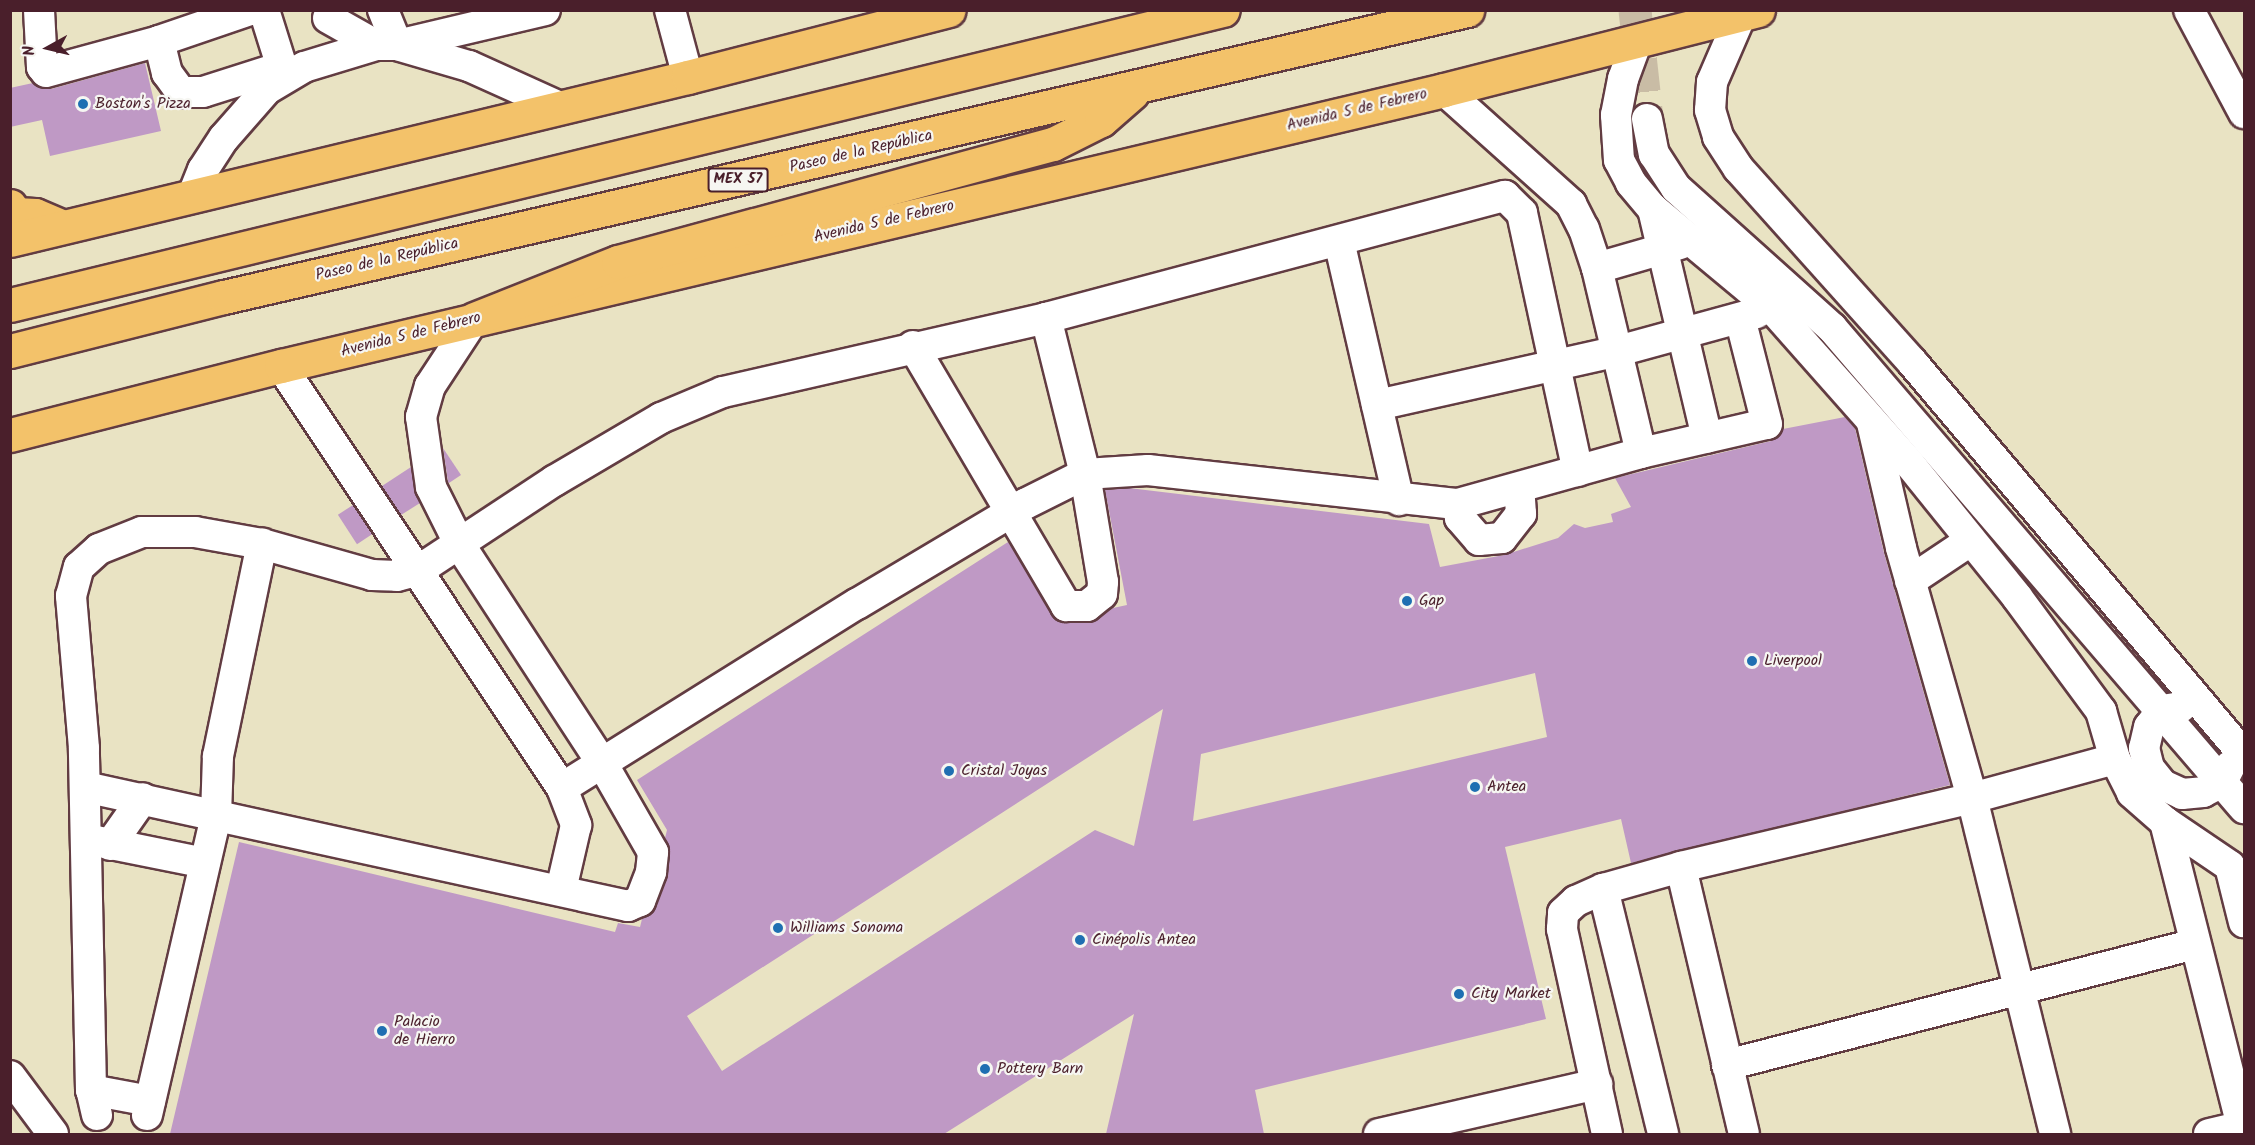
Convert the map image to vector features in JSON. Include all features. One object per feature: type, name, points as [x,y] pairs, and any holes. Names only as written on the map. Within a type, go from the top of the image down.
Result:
[{"type":"main road","points":[[10,240],[688,78],[949,10]]},
{"type":"main road","points":[[10,305],[1223,10]]},
{"type":"main road","name":"Paseo de la República","points":[[10,351],[247,292],[1137,89],[1467,10]]},
{"type":"main road","name":"Avenida 5 de Febrero","points":[[10,435],[474,319],[1444,90],[1750,13]]},
{"type":"main road","points":[[474,319],[618,262],[1053,144],[1101,120],[1137,89]]},
{"type":"main road","points":[[10,206],[15,214],[35,215],[62,226]]},
{"type":"street","points":[[39,10],[42,67],[46,72],[159,41],[250,10]]},
{"type":"street","points":[[264,10],[284,72]]},
{"type":"street","points":[[383,10],[386,45]]},
{"type":"street","points":[[159,41],[167,73],[181,92],[203,92],[386,45],[545,10]]},
{"type":"street","points":[[670,10],[688,78]]},
{"type":"street","points":[[2189,10],[2244,112]]},
{"type":"street","points":[[1750,13],[1712,82],[1710,110],[1718,137],[1738,168],[1912,362],[2201,703],[2241,752],[2222,782],[2204,792],[2182,794],[2163,785],[2149,768],[2144,748],[2149,727],[2162,710],[2201,703]]},
{"type":"street","points":[[317,63],[326,14],[386,45],[469,66],[560,107]]},
{"type":"street","points":[[1637,41],[1623,79],[1616,115],[1619,160],[1631,183],[1653,209],[1772,308],[1872,420],[2017,597],[2101,711],[2115,759],[2132,793],[2164,822],[2230,866],[2244,922]]},
{"type":"street","points":[[192,197],[203,170],[224,138],[284,72]]},
{"type":"street","points":[[1444,90],[1571,204],[1584,229],[1597,268],[1641,453]]},
{"type":"street","points":[[1647,119],[1654,154],[1676,188],[1832,328],[2244,808]]},
{"type":"street","points":[[262,544],[218,756],[216,816],[148,1108],[94,1103],[98,842],[85,787],[71,596],[79,567],[99,549],[142,532],[195,532],[262,544],[372,575],[397,576],[418,570],[460,545],[554,481],[661,418],[748,385],[913,346],[1046,318],[1452,212],[1505,196],[1522,213],[1578,471]]},
{"type":"street","points":[[1653,209],[1707,438]]},
{"type":"street","points":[[1339,242],[1399,500]]},
{"type":"street","points":[[1597,268],[1662,248],[1691,242]]},
{"type":"street","points":[[1377,405],[1618,351],[1683,335],[1772,308]]},
{"type":"street","points":[[913,346],[1009,514],[1066,606],[1076,608],[1096,602],[1103,582],[1085,474],[1046,318]]},
{"type":"street","points":[[562,788],[1009,514],[1085,474],[1148,470],[1399,500],[1458,504],[1641,453],[1767,424],[1740,318]]},
{"type":"street","points":[[85,787],[628,906],[640,901],[646,890],[652,852],[602,763],[460,545],[431,487],[421,417],[430,386],[474,319]]},
{"type":"street","points":[[281,366],[562,788],[576,825],[561,890]]},
{"type":"street","points":[[1872,420],[1910,580],[1972,798],[2055,1134]]},
{"type":"street","points":[[1458,504],[1460,518],[1479,540],[1502,538],[1521,514],[1520,488]]},
{"type":"street","points":[[1910,580],[1970,541]]},
{"type":"street","points":[[1607,1134],[1562,929],[1563,913],[1576,901],[1603,889],[1681,867],[1972,798],[2115,759]]},
{"type":"street","points":[[98,842],[143,798]]},
{"type":"street","points":[[2164,822],[2243,1126],[2209,1134]]},
{"type":"street","points":[[98,842],[205,863]]},
{"type":"street","points":[[1681,867],[1744,1134]]},
{"type":"street","points":[[1603,889],[1663,1134]]},
{"type":"street","points":[[1728,1065],[2195,944]]},
{"type":"street","points":[[10,1076],[53,1134]]},
{"type":"street","points":[[1379,1134],[1597,1084]]},
{"type":"building","name":"Boston's Pizza","points":[[145,63],[161,131],[50,156],[42,120],[10,127],[10,88],[33,83],[51,89]]},
{"type":"building","points":[[1845,417],[1855,428],[1884,553],[1950,785],[1631,863],[1621,819],[1505,847],[1546,1019],[1255,1090],[1264,1134],[1106,1134],[1134,1014],[944,1134],[170,1134],[239,842],[615,932],[618,923],[640,927],[642,919],[656,907],[667,878],[670,854],[665,838],[667,830],[637,780],[1008,542],[1058,621],[1088,623],[1113,608],[1127,605],[1105,490],[1129,488],[1429,524],[1440,567],[1504,555],[1558,538],[1574,524],[1585,528],[1613,522],[1611,514],[1631,507],[1615,478],[1771,441],[1783,429]],"holes":[[[1535,673],[1547,737],[1193,821],[1201,754]],[[1163,709],[1134,846],[1095,830],[722,1071],[687,1016]]]},
{"type":"building","points":[[443,448],[461,475],[449,483],[448,482]]},
{"type":"building","points":[[411,467],[420,503],[401,515],[382,486]]},
{"type":"building","points":[[353,505],[372,534],[357,544],[338,515]]},
{"type":"tunnel","points":[[1635,10],[1647,119]]},
{"type":"place","name":"Boston's Pizza","points":[[83,104]]},
{"type":"place","name":"Gap","points":[[1407,601]]},
{"type":"place","name":"Liverpool","points":[[1752,661]]},
{"type":"place","name":"Cristal Joyas","points":[[949,771]]},
{"type":"place","name":"Antea","points":[[1475,787]]},
{"type":"place","name":"Williams Sonoma","points":[[778,928]]},
{"type":"place","name":"Cinépolis Antea","points":[[1080,940]]},
{"type":"place","name":"City Market","points":[[1459,994]]},
{"type":"place","name":"Palacio de Hierro","points":[[382,1031]]},
{"type":"place","name":"Pottery Barn","points":[[985,1069]]}]
